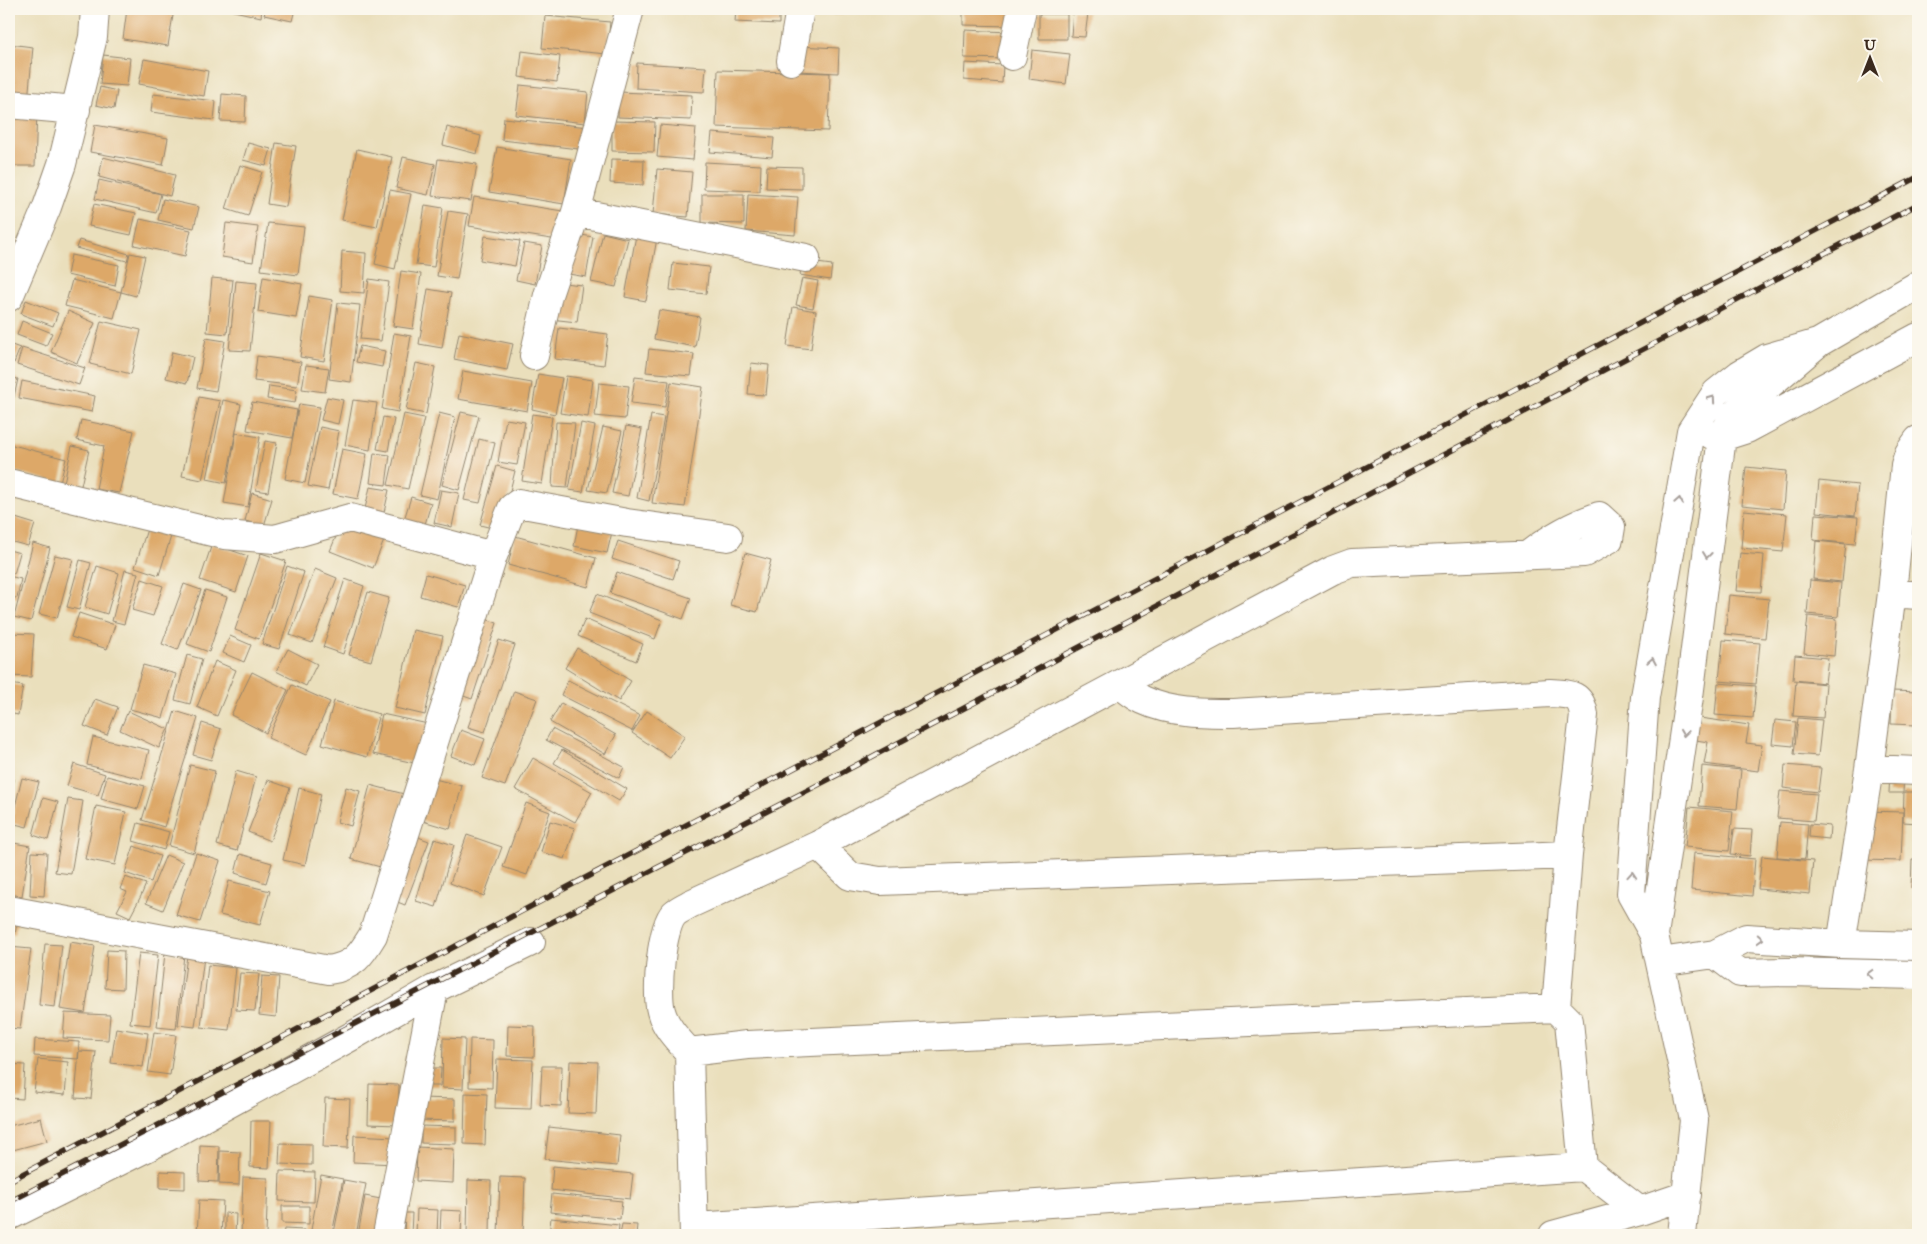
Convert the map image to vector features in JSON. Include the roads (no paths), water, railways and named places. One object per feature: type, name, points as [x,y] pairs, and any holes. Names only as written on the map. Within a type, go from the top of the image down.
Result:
[{"type":"street","points":[[9,297],[47,207],[62,164],[93,37],[95,9]]},
{"type":"street","points":[[534,356],[548,295],[576,212],[630,9]]},
{"type":"street","points":[[791,61],[800,9]]},
{"type":"street","points":[[1012,56],[1022,9]]},
{"type":"street","points":[[9,104],[76,110]]},
{"type":"street","points":[[576,212],[806,258]]},
{"type":"street","points":[[1654,935],[1689,697],[1722,437],[1734,416],[1818,343],[1918,285]]},
{"type":"street","points":[[1690,431],[1722,437],[1747,429],[1918,337]]},
{"type":"street","points":[[1682,1235],[1694,1120],[1654,935],[1631,894],[1645,697],[1690,431],[1716,393],[1740,374],[1767,358],[1818,343]]},
{"type":"street","points":[[1841,944],[1869,769],[1905,594],[1905,465],[1909,454],[1918,440]]},
{"type":"street","points":[[9,483],[224,535],[275,539],[350,518],[493,556]]},
{"type":"street","points":[[9,910],[329,970],[348,965],[362,953],[373,935],[493,556],[512,508],[519,504],[627,523],[728,537]]},
{"type":"street","points":[[1528,555],[1352,563],[1288,593],[818,846],[690,904],[673,914],[666,927],[659,978],[659,996],[661,1013],[673,1036],[689,1052],[695,1231],[1583,1167],[1640,1211]]},
{"type":"street","points":[[1120,684],[1141,699],[1159,706],[1196,713],[1233,713],[1550,694],[1569,694],[1580,700],[1584,715],[1568,855],[1556,1008]]},
{"type":"street","points":[[1645,697],[1689,697]]},
{"type":"street","points":[[1869,769],[1918,771]]},
{"type":"street","points":[[818,846],[850,876],[880,881],[1568,855]]},
{"type":"street","points":[[1660,962],[1715,954],[1746,938],[1841,944],[1918,946]]},
{"type":"street","points":[[9,1216],[162,1140],[354,1036],[434,989],[531,942]]},
{"type":"street","points":[[1715,954],[1740,973],[1788,972],[1918,975]]},
{"type":"street","points":[[387,1235],[434,989]]},
{"type":"street","points":[[689,1052],[747,1045],[1556,1008],[1569,1021],[1583,1167]]},
{"type":"street","points":[[1554,1235],[1640,1211],[1687,1195]]},
{"type":"railway","points":[[9,1181],[1918,177]]},
{"type":"railway","points":[[9,1202],[845,771],[1918,204]]}]
